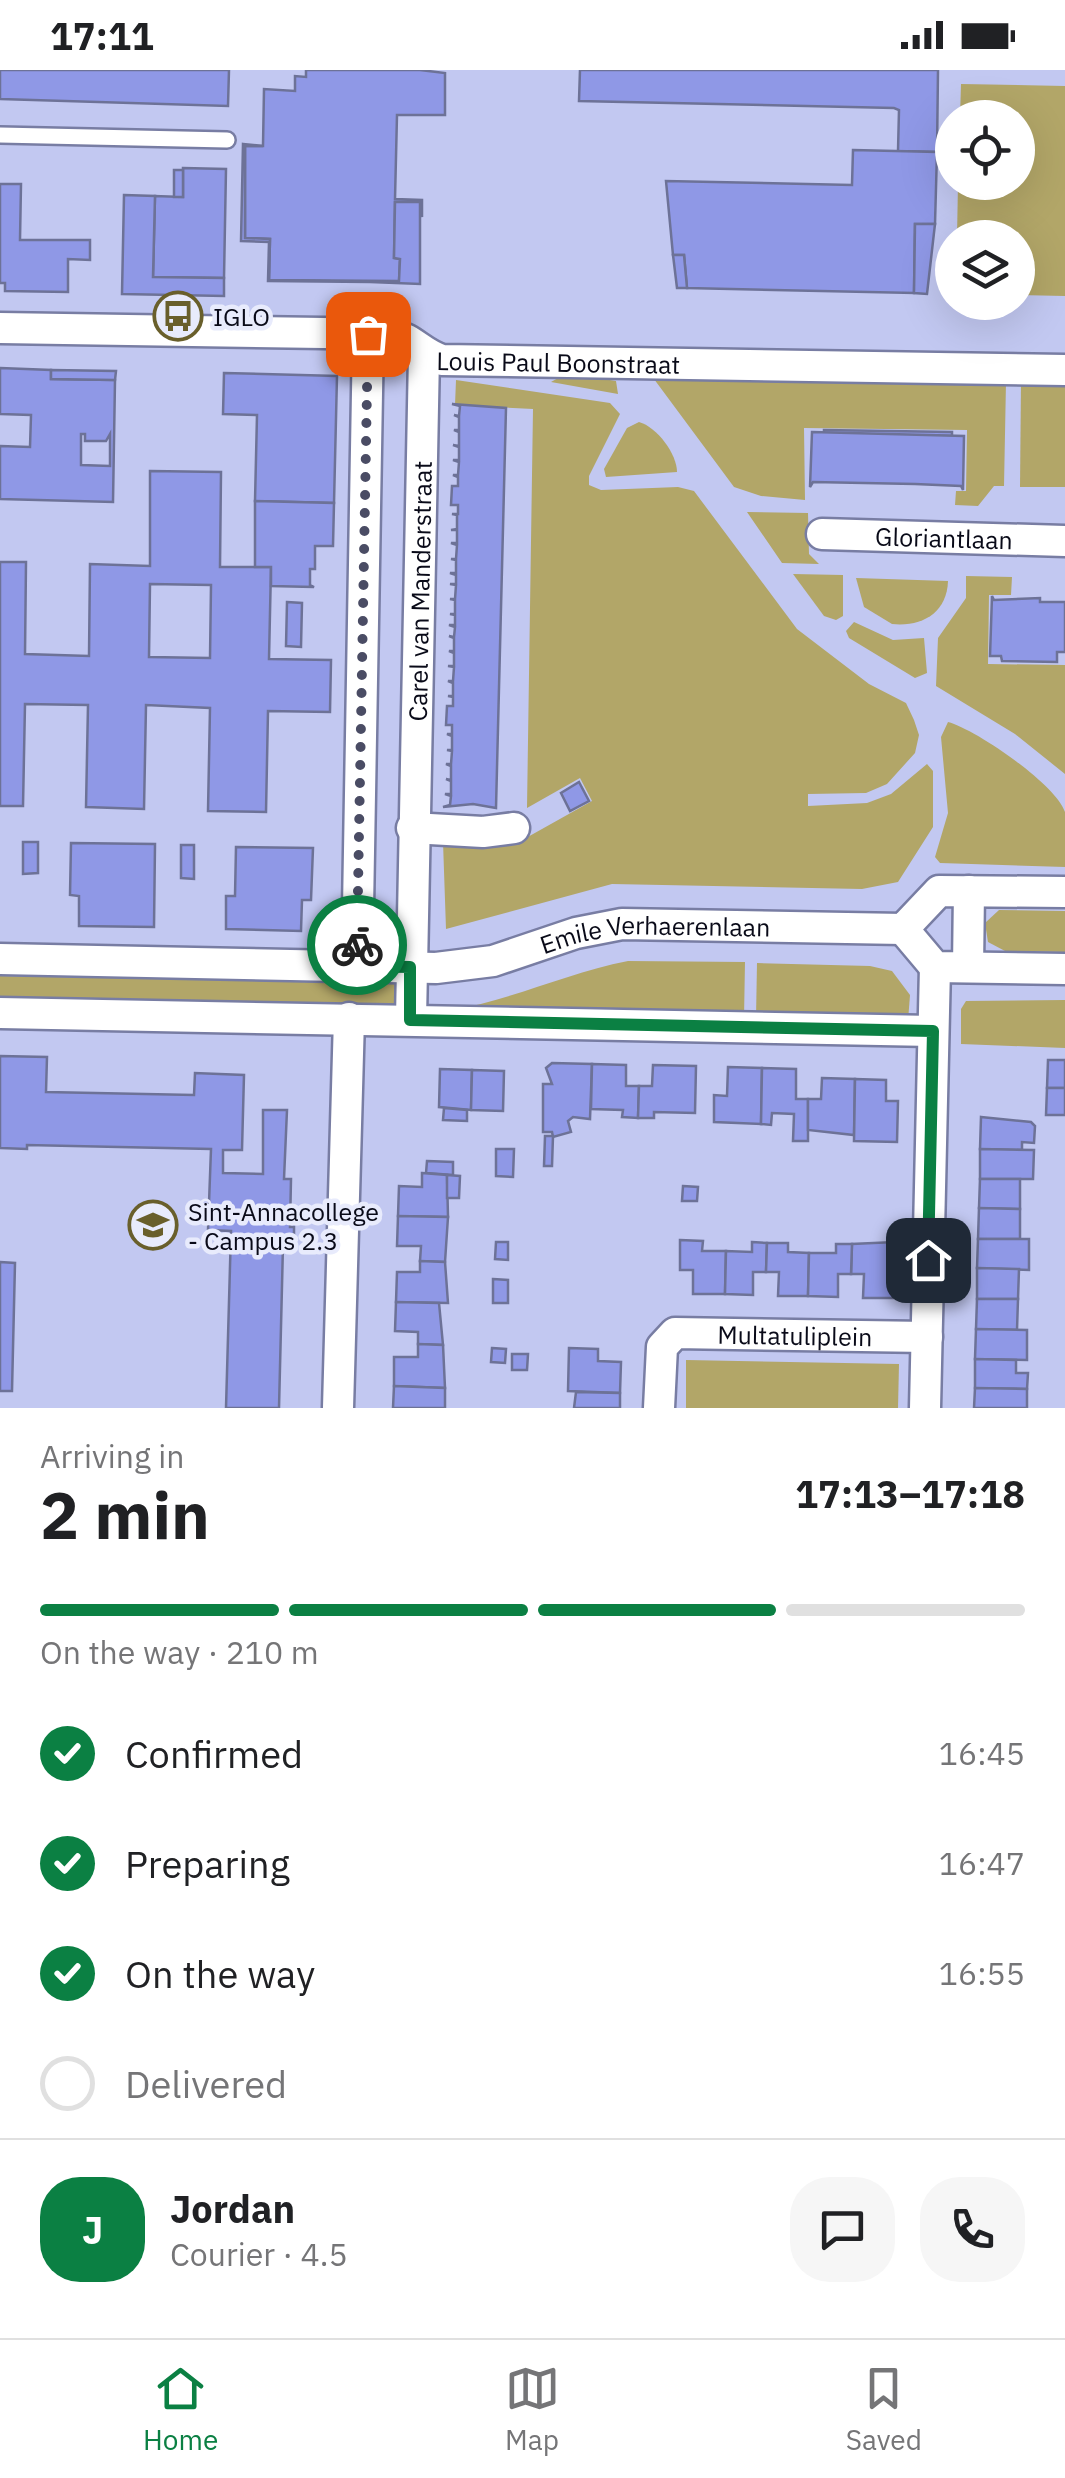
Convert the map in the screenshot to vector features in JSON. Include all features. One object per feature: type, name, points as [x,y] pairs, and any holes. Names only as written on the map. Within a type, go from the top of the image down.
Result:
[{"type":"street","name":"Louis Paul Boonstraat","points":[[0,328],[368,334],[406,337],[424,355],[516,362],[1065,370]]},
{"type":"street","points":[[357,966],[368,334]]},
{"type":"street","name":"Carel van Manderstraat","points":[[410,967],[424,355]]},
{"type":"street","name":"Gloriantlaan","points":[[822,534],[1065,541]]},
{"type":"street","points":[[412,828],[483,832],[514,828]]},
{"type":"street","points":[[926,1408],[934,967],[903,929],[939,891],[1065,892]]},
{"type":"street","points":[[968,891],[968,967]]},
{"type":"street","name":"Emile Verhaerenlaan","points":[[0,959],[410,967],[494,960],[576,933],[622,924],[903,929]]},
{"type":"street","points":[[410,967],[410,1020]]},
{"type":"street","points":[[934,967],[1065,969]]},
{"type":"street","points":[[0,1014],[933,1031]]},
{"type":"street","points":[[338,1408],[349,1018]]},
{"type":"street","name":"Multatuliplein","points":[[659,1408],[660,1358],[666,1340],[684,1333],[927,1337]]},
{"type":"lane","points":[[0,134],[226,140]]},
{"type":"shaded area","points":[[961,84],[1065,86],[1065,296],[1035,295],[1035,220],[957,220],[958,200],[1035,200],[1035,100],[961,100]]},
{"type":"shaded area","points":[[567,373],[616,381],[618,394],[551,382]]},
{"type":"shaded area","points":[[651,375],[1006,382],[1004,486],[994,486],[978,506],[955,505],[956,491],[966,491],[967,430],[804,428],[805,500],[761,496],[734,487]]},
{"type":"shaded area","points":[[456,380],[610,403],[620,414],[589,476],[589,485],[601,490],[678,487],[694,491],[797,629],[869,684],[906,703],[919,735],[915,753],[887,784],[866,793],[808,794],[808,806],[867,803],[891,794],[927,764],[933,771],[933,827],[898,882],[862,889],[612,884],[446,929],[443,842],[517,843],[592,801],[580,778],[527,808],[533,409],[455,405]]},
{"type":"shaded area","points":[[1021,382],[1065,382],[1065,487],[1020,487]]},
{"type":"shaded area","points":[[639,422],[665,442],[677,472],[606,477],[604,469],[627,428]]},
{"type":"shaded area","points":[[747,512],[808,513],[809,554],[819,564],[782,563]]},
{"type":"shaded area","points":[[793,574],[843,575],[843,616],[836,620],[824,616]]},
{"type":"shaded area","points":[[966,576],[1012,577],[1011,595],[989,595],[988,664],[1065,665],[1065,774],[1015,734],[936,686],[938,638],[966,598]]},
{"type":"shaded area","points":[[856,578],[948,581],[947,592],[931,616],[913,623],[892,624],[864,607]]},
{"type":"shaded area","points":[[854,622],[893,640],[924,638],[927,673],[915,678],[849,638],[846,631]]},
{"type":"shaded area","points":[[948,722],[1013,759],[1058,800],[1065,812],[1065,867],[940,863],[935,857],[948,813],[941,737]]},
{"type":"shaded area","points":[[999,910],[1065,911],[1065,952],[1005,951],[988,942],[985,923]]},
{"type":"shaded area","points":[[628,961],[745,962],[744,1018],[451,1010],[496,1000]]},
{"type":"shaded area","points":[[757,963],[870,966],[892,971],[910,995],[908,1021],[756,1018]]},
{"type":"shaded area","points":[[0,976],[396,983],[396,1008],[0,1000]]},
{"type":"shaded area","points":[[1065,1000],[1065,1048],[961,1044],[961,1009],[966,1001]]},
{"type":"shaded area","points":[[686,1360],[899,1364],[898,1408],[686,1408]]},
{"type":"building","points":[[0,70],[229,70],[228,106],[0,99]]},
{"type":"building","points":[[306,70],[445,73],[445,115],[397,115],[395,199],[422,200],[422,217],[420,202],[395,202],[394,258],[400,259],[399,281],[269,280],[270,239],[245,238],[245,146],[263,146],[264,89],[295,91],[295,76],[306,77]]},
{"type":"building","points":[[580,70],[938,70],[935,152],[898,151],[899,110],[894,108],[579,101]]},
{"type":"building","points":[[243,144],[263,146],[245,146],[245,238],[270,239],[269,280],[370,282],[268,281],[269,242],[241,241]]},
{"type":"building","points":[[853,150],[935,152],[935,224],[915,224],[914,293],[687,288],[684,255],[673,255],[666,181],[852,185]]},
{"type":"building","points":[[183,168],[226,169],[224,278],[153,277],[155,196],[183,197]]},
{"type":"building","points":[[174,170],[183,170],[183,197],[174,197]]},
{"type":"building","points":[[0,184],[21,184],[20,240],[90,240],[90,260],[68,259],[68,292],[5,291],[5,283],[0,283]]},
{"type":"building","points":[[124,195],[155,196],[153,277],[224,278],[224,296],[122,294]]},
{"type":"building","points":[[395,202],[420,202],[420,284],[370,282],[399,281],[400,259],[394,258]]},
{"type":"building","points":[[915,224],[935,224],[927,294],[914,293]]},
{"type":"building","points":[[673,255],[684,255],[687,288],[677,288]]},
{"type":"building","points":[[0,368],[51,370],[51,379],[115,380],[113,502],[0,499],[0,446],[30,447],[31,415],[0,414]],"holes":[[[81,434],[85,434],[85,441],[106,441],[110,434],[110,466],[81,465]]]},
{"type":"building","points":[[51,370],[116,371],[115,380],[51,379]]},
{"type":"building","points":[[224,373],[337,376],[334,503],[255,501],[257,415],[223,414]]},
{"type":"building","points":[[452,404],[506,408],[496,808],[473,804],[443,807],[450,805],[451,796],[445,794],[451,794],[451,781],[446,779],[451,780],[451,766],[446,764],[451,764],[452,751],[447,750],[452,750],[452,736],[447,734],[452,734],[452,725],[446,725],[447,706],[453,706],[453,697],[448,696],[453,696],[453,683],[448,681],[453,681],[454,667],[448,666],[454,666],[454,653],[449,651],[454,651],[454,638],[449,636],[454,637],[455,627],[449,625],[455,625],[455,615],[450,614],[455,614],[455,600],[450,599],[455,599],[456,585],[450,584],[456,584],[456,575],[450,573],[456,573],[456,560],[451,559],[456,559],[457,545],[451,543],[457,543],[457,530],[451,530],[457,529],[457,515],[452,514],[458,514],[458,505],[451,505],[452,486],[458,486],[458,477],[453,475],[458,475],[459,462],[453,460],[459,460],[459,447],[453,445],[459,446],[459,432],[454,430],[459,430],[459,417],[454,415],[459,416],[460,406]]},
{"type":"building","points":[[824,430],[952,432],[952,436],[824,434]]},
{"type":"building","points":[[812,432],[964,436],[963,490],[961,486],[813,482],[810,487]]},
{"type":"building","points":[[150,471],[221,472],[220,567],[271,567],[269,659],[331,660],[330,712],[268,711],[266,812],[208,811],[210,708],[146,705],[144,809],[86,807],[88,705],[25,704],[23,806],[0,806],[0,562],[26,562],[25,654],[89,656],[90,564],[150,566]],"holes":[[[150,584],[211,585],[210,658],[149,657]]]},
{"type":"building","points":[[255,501],[334,503],[333,546],[315,546],[315,569],[310,569],[310,585],[314,587],[271,586],[271,567],[255,567]]},
{"type":"building","points":[[992,596],[994,600],[1040,598],[1040,602],[1065,602],[1065,652],[1057,652],[1057,662],[1002,661],[1001,656],[990,656]]},
{"type":"building","points":[[287,602],[302,603],[301,647],[286,646]]},
{"type":"building","points":[[579,782],[589,801],[570,811],[561,793]]},
{"type":"building","points":[[23,842],[38,842],[38,873],[23,874]]},
{"type":"building","points":[[71,843],[155,844],[154,927],[79,926],[79,896],[70,895]]},
{"type":"building","points":[[181,845],[194,845],[194,879],[181,878]]},
{"type":"building","points":[[236,847],[313,848],[311,900],[302,900],[301,931],[226,929],[226,896],[235,896]]},
{"type":"building","points":[[0,1056],[47,1057],[46,1092],[194,1095],[195,1073],[244,1075],[242,1150],[223,1150],[223,1173],[263,1174],[263,1110],[287,1110],[284,1179],[291,1179],[290,1227],[294,1227],[294,1246],[283,1245],[279,1408],[226,1408],[231,1231],[208,1230],[211,1149],[27,1145],[27,1149],[0,1148]]},
{"type":"building","points":[[1048,1060],[1065,1060],[1065,1088],[1047,1088]]},
{"type":"building","points":[[552,1063],[592,1064],[590,1119],[573,1117],[568,1121],[571,1132],[553,1137],[552,1132],[543,1132],[543,1084],[552,1084],[546,1068]]},
{"type":"building","points":[[592,1064],[626,1065],[626,1086],[639,1086],[638,1118],[622,1117],[623,1110],[591,1109]]},
{"type":"building","points":[[653,1065],[696,1066],[695,1113],[654,1112],[654,1118],[638,1118],[639,1086],[652,1086]]},
{"type":"building","points":[[728,1067],[762,1068],[761,1124],[714,1122],[714,1095],[727,1096]]},
{"type":"building","points":[[762,1068],[796,1069],[796,1099],[808,1099],[808,1141],[793,1141],[794,1114],[772,1113],[771,1125],[761,1124]]},
{"type":"building","points":[[440,1069],[472,1070],[471,1110],[439,1107]]},
{"type":"building","points":[[472,1070],[504,1071],[503,1111],[471,1110]]},
{"type":"building","points":[[822,1078],[855,1079],[854,1135],[808,1130],[808,1099],[821,1099]]},
{"type":"building","points":[[855,1079],[886,1080],[886,1101],[898,1101],[897,1142],[854,1141]]},
{"type":"building","points":[[1047,1088],[1065,1088],[1065,1115],[1046,1115]]},
{"type":"building","points":[[444,1108],[467,1110],[467,1121],[443,1120]]},
{"type":"building","points":[[981,1117],[1031,1122],[1035,1126],[1034,1143],[1022,1142],[1022,1150],[980,1149]]},
{"type":"building","points":[[545,1136],[553,1136],[552,1166],[544,1166]]},
{"type":"building","points":[[496,1149],[514,1149],[513,1177],[496,1176]]},
{"type":"building","points":[[980,1149],[1034,1150],[1033,1179],[980,1179]]},
{"type":"building","points":[[427,1161],[453,1162],[453,1175],[426,1173]]},
{"type":"building","points":[[422,1173],[447,1175],[448,1217],[398,1216],[399,1186],[422,1187]]},
{"type":"building","points":[[447,1175],[460,1176],[459,1198],[447,1198]]},
{"type":"building","points":[[980,1179],[1020,1179],[1020,1209],[979,1208]]},
{"type":"building","points":[[683,1186],[698,1187],[697,1201],[682,1201]]},
{"type":"building","points":[[979,1208],[1020,1209],[1020,1239],[978,1239]]},
{"type":"building","points":[[398,1216],[448,1217],[445,1262],[420,1261],[421,1246],[397,1246]]},
{"type":"building","points":[[978,1239],[1029,1239],[1029,1270],[977,1268]]},
{"type":"building","points":[[680,1240],[703,1241],[702,1251],[726,1251],[725,1294],[693,1294],[693,1270],[680,1270]]},
{"type":"building","points":[[496,1242],[508,1242],[508,1260],[495,1259]]},
{"type":"building","points":[[752,1242],[767,1243],[766,1272],[753,1272],[753,1295],[725,1294],[726,1251],[752,1252]]},
{"type":"building","points":[[895,1242],[893,1298],[863,1298],[864,1274],[851,1274],[852,1244]]},
{"type":"building","points":[[767,1243],[788,1243],[788,1252],[809,1253],[808,1296],[778,1296],[779,1272],[766,1272]]},
{"type":"building","points":[[836,1244],[852,1244],[851,1274],[838,1274],[838,1297],[808,1296],[809,1253],[836,1253]]},
{"type":"building","points":[[420,1261],[445,1262],[448,1303],[396,1302],[397,1272],[420,1272]]},
{"type":"building","points":[[0,1262],[15,1263],[12,1391],[0,1391]]},
{"type":"building","points":[[977,1268],[1019,1269],[1018,1299],[977,1299]]},
{"type":"building","points":[[493,1279],[508,1280],[508,1303],[493,1303]]},
{"type":"building","points":[[977,1299],[1018,1299],[1017,1330],[976,1329]]},
{"type":"building","points":[[396,1302],[439,1303],[443,1345],[418,1344],[418,1332],[395,1331]]},
{"type":"building","points":[[976,1329],[1027,1330],[1027,1360],[975,1359]]},
{"type":"building","points":[[418,1344],[443,1345],[445,1388],[394,1386],[394,1357],[418,1357]]},
{"type":"building","points":[[492,1348],[506,1349],[505,1363],[491,1362]]},
{"type":"building","points":[[569,1348],[598,1349],[598,1361],[621,1362],[620,1393],[568,1391]]},
{"type":"building","points":[[512,1354],[528,1354],[527,1370],[512,1370]]},
{"type":"building","points":[[975,1359],[1016,1360],[1016,1373],[1028,1373],[1027,1389],[975,1388]]},
{"type":"building","points":[[394,1386],[445,1388],[445,1408],[393,1408]]},
{"type":"building","points":[[975,1388],[1027,1389],[1027,1408],[974,1408]]},
{"type":"building","points":[[576,1392],[620,1393],[620,1408],[574,1408]]},
{"type":"way so far","points":[[357,945],[368,334]]},
{"type":"place","name":"IGLO","points":[[178,316]]},
{"type":"place","name":"Sint-Annacollege - Campus 2.3","points":[[153,1225]]},
{"type":"route","points":[[357,945],[357,966],[410,967],[410,1020],[933,1031],[928,1260]]}]
